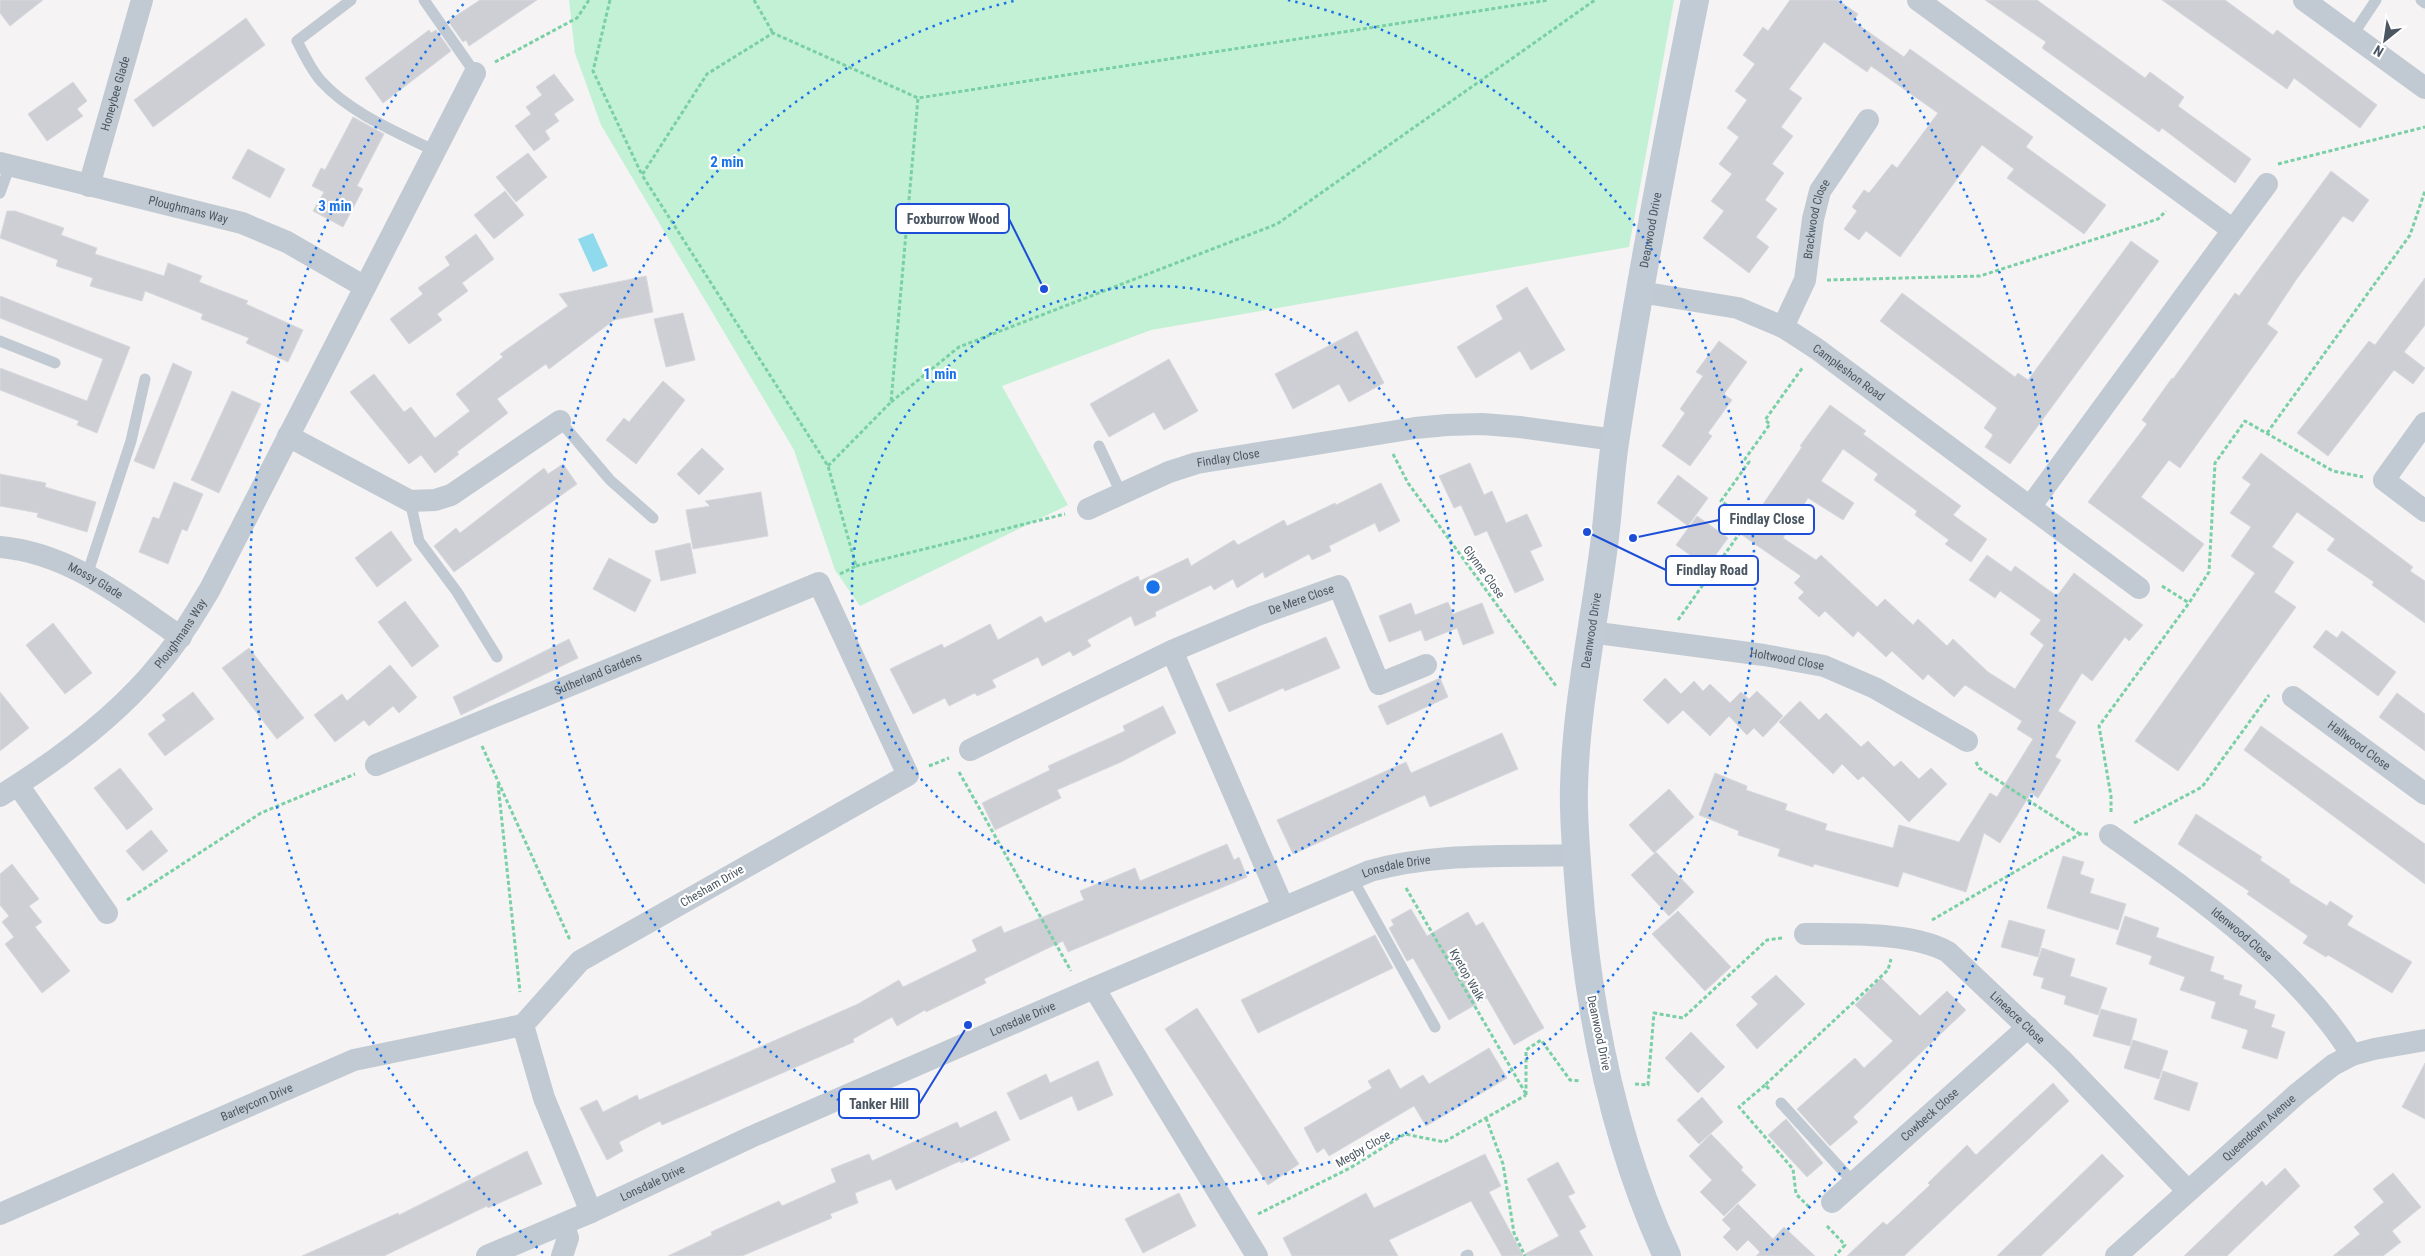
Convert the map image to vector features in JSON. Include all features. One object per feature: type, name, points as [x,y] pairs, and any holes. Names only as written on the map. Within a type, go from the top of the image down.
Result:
[{"type":"street","name":"Honeybee Glade","points":[[89,186],[142,0]]},
{"type":"street","name":"Deanwood Drive","points":[[1667,1256],[1638,1184],[1609,1084],[1588,982],[1582,937],[1574,788],[1578,717],[1604,544],[1615,440],[1640,292],[1695,0]]},
{"type":"street","points":[[1918,0],[2233,230]]},
{"type":"street","points":[[2304,0],[2425,88]]},
{"type":"street","name":"Ploughmans Way","points":[[107,913],[9,790],[73,746],[125,702],[160,664],[181,637],[210,589],[475,73]]},
{"type":"street","name":"Brackwood Close","points":[[1783,326],[1805,280],[1813,219],[1820,191],[1868,120]]},
{"type":"street","name":"Ploughmans Way","points":[[5,164],[242,223],[287,242],[365,287]]},
{"type":"street","points":[[2030,507],[2267,184]]},
{"type":"street","name":"Campleshon Road","points":[[1640,292],[1738,308],[1783,326],[1817,349],[2139,588]]},
{"type":"street","points":[[288,436],[410,501],[435,500],[451,495],[560,421]]},
{"type":"street","points":[[2425,423],[2384,480],[2425,511]]},
{"type":"street","name":"Findlay Close","points":[[1088,509],[1169,472],[1197,463],[1415,428],[1482,424],[1615,440]]},
{"type":"street","name":"Mossy Glade","points":[[0,547],[41,554],[87,575],[181,637]]},
{"type":"street","points":[[819,583],[908,775]]},
{"type":"street","name":"Sutherland Gardens","points":[[376,765],[819,583]]},
{"type":"street","name":"De Mere Close","points":[[959,758],[1172,651],[1255,616],[1339,586],[1379,684],[1426,665]]},
{"type":"street","name":"Holtwood Close","points":[[1590,632],[1764,655],[1824,666],[1875,688],[1967,741]]},
{"type":"street","points":[[1172,651],[1283,907]]},
{"type":"street","name":"Hallwood Close","points":[[2293,697],[2425,794]]},
{"type":"street","name":"Chesham Drive","points":[[523,1025],[580,961],[908,775]]},
{"type":"street","name":"Idenwood Close","points":[[2110,835],[2181,885],[2227,921],[2314,1004],[2334,1027],[2352,1055]]},
{"type":"street","name":"Lonsdale Drive","points":[[487,1256],[591,1212],[760,1134],[1352,878],[1392,865],[1440,859],[1577,855]]},
{"type":"street","name":"Lineacre Close","points":[[1805,934],[1840,934],[1897,939],[1935,945],[1948,952],[2028,1027],[2188,1190]]},
{"type":"street","points":[[1089,991],[1237,1225],[1251,1254]]},
{"type":"street","points":[[523,1025],[544,1098],[591,1212]]},
{"type":"street","name":"Barleycorn Drive","points":[[0,1214],[354,1060],[523,1025]]},
{"type":"street","name":"Cowbeck Close","points":[[1827,1212],[1853,1182],[2028,1027]]},
{"type":"street","name":"Queendown Avenue","points":[[2116,1256],[2303,1088],[2333,1065],[2352,1055],[2397,1044],[2425,1040]]},
{"type":"street","points":[[562,1256],[568,1238],[563,1224]]},
{"type":"lane","points":[[351,0],[298,41],[311,66],[320,80],[336,95],[386,126],[435,151]]},
{"type":"lane","points":[[424,0],[475,73]]},
{"type":"lane","points":[[2352,36],[2376,0]]},
{"type":"lane","points":[[2421,0],[2425,3]]},
{"type":"lane","points":[[0,192],[5,164]]},
{"type":"lane","points":[[0,341],[55,363]]},
{"type":"lane","points":[[87,575],[131,441],[145,379]]},
{"type":"lane","points":[[560,421],[610,480],[653,518]]},
{"type":"lane","points":[[1099,446],[1121,494]]},
{"type":"lane","points":[[410,501],[419,541],[457,592],[497,658]]},
{"type":"lane","points":[[1352,878],[1435,1027]]},
{"type":"lane","points":[[1781,1102],[1853,1182]]},
{"type":"path","points":[[475,73],[577,18],[590,0]]},
{"type":"path","points":[[610,0],[593,71],[642,175],[828,466],[856,566]]},
{"type":"path","points":[[754,0],[773,33],[918,98],[1549,0]]},
{"type":"path","points":[[828,466],[891,402],[959,347],[1277,224],[1595,0]]},
{"type":"path","points":[[642,175],[707,74],[773,33]]},
{"type":"path","points":[[891,402],[918,98]]},
{"type":"path","points":[[2267,184],[2278,164],[2425,127]]},
{"type":"path","points":[[2266,433],[2410,236],[2425,191]]},
{"type":"path","points":[[1805,280],[1980,276],[2158,219],[2182,194]]},
{"type":"path","points":[[1662,642],[1749,520],[1721,501],[1749,462],[1745,459],[1770,424],[1765,420],[1817,349]]},
{"type":"path","points":[[2110,835],[2111,796],[2099,726],[2189,603],[2209,572],[2215,463],[2245,421],[2333,471],[2384,480]]},
{"type":"path","name":"Glynne Close","points":[[1381,433],[1408,484],[1578,717]]},
{"type":"path","points":[[819,583],[856,566],[1088,509]]},
{"type":"path","points":[[1967,741],[1980,768],[2080,834],[2110,835],[2202,787],[2276,685],[2293,697]]},
{"type":"path","points":[[472,726],[580,961]]},
{"type":"path","points":[[908,775],[959,758],[1089,991]]},
{"type":"path","points":[[107,913],[261,813],[376,765]]},
{"type":"path","points":[[498,781],[523,1025]]},
{"type":"path","points":[[1810,1208],[1796,1194],[1793,1169],[1739,1107],[1888,970],[1897,939],[2080,834]]},
{"type":"path","name":"Kyetop Walk","points":[[1392,865],[1526,1095]]},
{"type":"path","points":[[1526,1095],[1526,1050],[1541,1040],[1570,1080],[1609,1084],[1648,1084],[1654,1014],[1683,1018],[1767,940],[1805,934]]},
{"type":"path","points":[[1764,1085],[1781,1102]]},
{"type":"path","name":"Megby Close","points":[[1237,1225],[1350,1168],[1405,1134],[1444,1142],[1526,1095]]},
{"type":"path","points":[[1486,1118],[1502,1164],[1514,1233],[1525,1256]]},
{"type":"path","points":[[1827,1212],[1845,1245],[1835,1256]]},
{"type":"green space","points":[[569,0],[1674,0],[1629,247],[1151,330],[1002,386],[1068,505],[860,606],[835,570],[794,450],[601,125],[575,53]]},
{"type":"water","points":[[593,233],[608,266],[593,272],[578,239]]},
{"type":"building","points":[[0,0],[43,0],[10,26],[0,13]]},
{"type":"building","points":[[480,0],[537,0],[469,46],[466,40],[463,42],[448,21]]},
{"type":"building","points":[[1790,0],[1838,0],[1858,14],[1853,21],[1904,57],[1910,49],[2033,137],[2026,147],[2106,205],[2084,234],[2007,178],[2014,169],[1982,145],[1900,257],[1866,231],[1859,240],[1844,229],[1857,211],[1852,207],[1864,190],[1869,193],[1892,164],[1897,168],[1938,113],[1871,66],[1867,72],[1824,42],[1789,89],[1802,98],[1781,127],[1793,136],[1772,164],[1784,173],[1765,200],[1777,209],[1756,237],[1769,247],[1749,273],[1703,238],[1724,211],[1711,201],[1732,174],[1719,164],[1739,137],[1727,128],[1747,100],[1735,91],[1755,64],[1743,55],[1763,27],[1768,31]]},
{"type":"building","points":[[1985,0],[2037,0],[2145,78],[2150,72],[2184,97],[2178,106],[2251,159],[2235,183],[2162,128],[2159,132],[2042,48],[2046,42]]},
{"type":"building","points":[[2162,0],[2225,0],[2273,35],[2277,30],[2377,105],[2360,128],[2294,78],[2287,89]]},
{"type":"building","points":[[246,18],[265,45],[153,127],[134,100]]},
{"type":"building","points":[[429,30],[431,33],[436,30],[451,51],[383,103],[365,78]]},
{"type":"building","points":[[554,74],[574,100],[554,114],[559,121],[545,131],[550,139],[534,151],[515,126],[531,114],[526,107],[542,95],[536,87]]},
{"type":"building","points":[[73,82],[87,101],[77,109],[83,116],[47,141],[28,114]]},
{"type":"building","points":[[353,117],[384,134],[357,186],[363,189],[343,227],[313,211],[324,192],[312,186],[321,168],[325,170]]},
{"type":"building","points":[[248,149],[285,169],[270,198],[232,178]]},
{"type":"building","points":[[528,153],[547,177],[516,202],[496,177]]},
{"type":"building","points":[[2331,171],[2369,200],[2353,222],[2343,216],[2296,280],[2267,324],[2278,332],[2180,468],[2169,460],[2141,497],[2204,544],[2183,572],[2088,502],[2147,424],[2142,420],[2172,378],[2235,293],[2239,296]]},
{"type":"building","points":[[505,191],[524,215],[494,239],[474,215]]},
{"type":"building","points":[[7,211],[15,211],[64,228],[61,235],[97,248],[95,254],[164,276],[168,263],[202,276],[199,282],[248,301],[246,304],[303,330],[288,362],[246,343],[249,338],[201,319],[203,314],[145,291],[142,301],[90,286],[93,278],[56,266],[58,260],[0,238]]},
{"type":"building","points":[[476,234],[494,259],[462,283],[468,291],[437,314],[442,320],[409,344],[390,319],[423,294],[418,288],[450,265],[445,257]]},
{"type":"building","points":[[2131,241],[2159,261],[2010,464],[1985,447],[1993,435],[1984,428],[1997,408],[1880,321],[1902,293],[2015,377],[2018,373],[2028,380]]},
{"type":"building","points":[[646,276],[653,312],[614,320],[549,369],[546,364],[497,399],[508,413],[457,452],[459,454],[435,473],[421,455],[409,464],[350,392],[374,374],[404,412],[411,407],[435,438],[470,411],[456,394],[503,357],[500,354],[568,306],[559,294]]},
{"type":"building","points":[[2425,278],[2425,325],[2404,352],[2425,368],[2413,384],[2394,370],[2328,456],[2297,433],[2369,341],[2375,345]]},
{"type":"building","points":[[1527,287],[1565,350],[1531,370],[1520,351],[1476,378],[1457,347],[1503,319],[1496,306]]},
{"type":"building","points":[[0,296],[130,347],[97,433],[77,425],[79,421],[0,390],[0,368],[87,401],[103,359],[0,318]]},
{"type":"building","points":[[683,313],[695,360],[666,367],[654,319]]},
{"type":"building","points":[[1357,331],[1384,383],[1349,402],[1339,384],[1293,409],[1275,374]]},
{"type":"building","points":[[1719,341],[1747,362],[1724,394],[1732,400],[1708,433],[1712,436],[1690,466],[1662,446],[1685,413],[1680,409],[1703,376],[1696,372]]},
{"type":"building","points":[[1169,359],[1198,411],[1164,430],[1154,412],[1109,437],[1090,404]]},
{"type":"building","points":[[173,363],[192,372],[154,469],[134,461]]},
{"type":"building","points":[[663,381],[685,400],[636,464],[606,440],[624,418],[629,422]]},
{"type":"building","points":[[232,391],[261,404],[219,493],[191,480]]},
{"type":"building","points":[[1830,405],[1866,431],[1863,434],[1961,506],[1953,515],[1987,539],[1971,562],[1945,544],[1949,540],[1915,515],[1917,511],[1874,480],[1878,474],[1843,449],[1821,481],[1854,503],[1843,520],[1808,498],[1783,538],[1816,560],[1821,555],[1877,607],[1885,599],[1913,625],[1918,619],[1947,646],[1953,639],[1988,672],[2015,689],[2044,645],[2030,634],[2041,620],[2000,591],[1995,598],[1969,580],[1987,555],[2011,572],[2015,566],[2057,596],[2074,573],[2143,625],[2129,641],[2125,637],[2092,681],[2082,673],[2058,711],[2076,722],[2055,757],[2061,760],[2038,798],[2031,793],[2000,843],[1984,833],[1966,892],[1903,872],[1898,887],[1814,864],[1813,867],[1778,856],[1780,849],[1738,835],[1739,831],[1699,815],[1715,773],[1747,786],[1746,790],[1787,804],[1785,810],[1827,824],[1825,830],[1893,848],[1899,825],[1959,842],[1990,793],[1997,797],[2033,739],[2017,729],[2022,721],[1965,685],[1954,697],[1928,674],[1923,680],[1892,651],[1886,657],[1858,631],[1853,637],[1825,611],[1819,617],[1798,598],[1804,592],[1794,583],[1801,576],[1742,535],[1802,447],[1800,446]]},
{"type":"building","points":[[702,448],[724,469],[699,495],[677,474]]},
{"type":"building","points":[[2261,453],[2413,567],[2410,571],[2425,581],[2425,623],[2372,585],[2374,582],[2327,550],[2335,539],[2297,512],[2272,547],[2294,562],[2274,592],[2296,607],[2178,771],[2135,741],[2255,573],[2231,556],[2251,527],[2230,513],[2251,484],[2242,478]]},
{"type":"building","points":[[1470,463],[1484,495],[1492,491],[1506,523],[1527,514],[1542,546],[1530,551],[1544,580],[1515,593],[1487,531],[1475,536],[1461,505],[1454,508],[1439,476]]},
{"type":"building","points":[[563,464],[577,484],[454,572],[434,546],[456,528],[460,533],[544,468],[548,474]]},
{"type":"building","points":[[0,474],[46,483],[45,487],[96,502],[87,532],[37,517],[38,513],[0,506]]},
{"type":"building","points":[[1678,475],[1708,498],[1688,526],[1657,503]]},
{"type":"building","points":[[174,482],[203,494],[187,531],[182,529],[168,564],[139,552],[153,517],[159,519]]},
{"type":"building","points":[[1381,483],[1400,521],[1379,532],[1375,523],[1329,546],[1331,551],[1312,560],[1309,554],[1265,578],[1263,572],[1237,588],[1233,579],[1214,590],[1211,585],[1155,612],[1156,616],[1135,626],[1131,616],[1087,640],[1091,646],[1073,656],[1070,651],[1042,666],[1038,657],[992,680],[996,687],[977,696],[975,693],[949,706],[945,698],[913,714],[890,669],[942,644],[944,648],[990,624],[998,640],[1041,616],[1045,623],[1138,576],[1140,581],[1188,558],[1191,566],[1234,540],[1238,545],[1284,520],[1287,526]]},
{"type":"building","points":[[761,492],[768,536],[693,549],[686,510],[710,506],[705,501]]},
{"type":"building","points":[[1697,516],[1728,538],[1707,567],[1676,545]]},
{"type":"building","points":[[391,531],[412,560],[377,587],[355,558]]},
{"type":"building","points":[[690,543],[696,573],[661,581],[655,551]]},
{"type":"building","points":[[609,558],[651,580],[635,612],[593,589]]},
{"type":"building","points":[[405,601],[439,646],[412,667],[378,622]]},
{"type":"building","points":[[1448,602],[1453,614],[1482,603],[1494,633],[1463,645],[1457,628],[1425,641],[1421,630],[1389,642],[1379,616],[1411,603],[1415,615]]},
{"type":"building","points":[[53,623],[92,673],[65,694],[26,645]]},
{"type":"building","points":[[2326,630],[2337,638],[2342,631],[2396,672],[2378,696],[2313,647]]},
{"type":"building","points":[[1326,637],[1340,668],[1285,691],[1283,688],[1229,712],[1216,684]]},
{"type":"building","points":[[569,639],[578,658],[461,715],[453,697]]},
{"type":"building","points":[[249,648],[304,718],[277,739],[222,668]]},
{"type":"building","points":[[390,665],[417,697],[399,713],[393,706],[369,726],[364,720],[335,742],[314,715],[342,694],[347,701]]},
{"type":"building","points":[[1440,678],[1448,697],[1387,725],[1378,706]]},
{"type":"building","points":[[1665,678],[1681,694],[1694,681],[1703,691],[1710,684],[1730,703],[1741,692],[1749,699],[1757,691],[1783,716],[1763,737],[1754,728],[1747,735],[1729,716],[1710,736],[1683,710],[1668,724],[1643,700]]},
{"type":"building","points":[[0,692],[29,728],[0,751]]},
{"type":"building","points":[[193,692],[214,719],[165,756],[148,734],[166,720],[162,715]]},
{"type":"building","points":[[2397,693],[2425,714],[2425,751],[2379,717]]},
{"type":"building","points":[[1800,701],[1819,720],[1826,713],[1861,747],[1868,741],[1894,767],[1901,761],[1919,779],[1931,768],[1947,784],[1909,822],[1863,776],[1858,780],[1842,764],[1833,774],[1779,722]]},
{"type":"building","points":[[1163,706],[1176,733],[1121,762],[1057,790],[1061,798],[995,830],[982,803],[1050,770],[1048,766],[1125,731],[1123,726]]},
{"type":"building","points":[[2261,726],[2425,844],[2425,884],[2244,750]]},
{"type":"building","points":[[1502,733],[1518,769],[1430,807],[1425,795],[1293,854],[1277,820],[1406,762],[1411,773]]},
{"type":"building","points":[[120,768],[153,809],[127,830],[94,788]]},
{"type":"building","points":[[1669,789],[1694,817],[1654,853],[1629,825]]},
{"type":"building","points":[[2196,814],[2262,857],[2260,860],[2290,880],[2289,882],[2327,906],[2330,901],[2353,916],[2347,925],[2412,962],[2392,993],[2328,955],[2326,957],[2303,943],[2308,936],[2247,894],[2249,891],[2178,844]]},
{"type":"building","points":[[151,830],[168,851],[143,871],[126,851]]},
{"type":"building","points":[[1227,844],[1234,860],[1239,857],[1247,877],[1068,952],[1063,941],[984,979],[986,983],[926,1012],[925,1010],[897,1026],[892,1017],[853,1039],[854,1042],[662,1125],[660,1121],[619,1142],[623,1151],[607,1160],[580,1108],[597,1100],[603,1112],[637,1095],[639,1100],[858,1004],[899,980],[903,987],[977,951],[972,940],[1001,926],[1004,933],[1084,900],[1080,891],[1135,868],[1140,881]]},
{"type":"building","points":[[1656,852],[1694,892],[1669,916],[1631,875]]},
{"type":"building","points":[[2063,856],[2084,862],[2080,874],[2094,879],[2090,893],[2126,904],[2118,930],[2047,908]]},
{"type":"building","points":[[12,864],[39,899],[29,906],[42,922],[35,927],[70,971],[42,993],[5,944],[14,937],[2,922],[9,916],[0,905],[0,874]]},
{"type":"building","points":[[1411,909],[1427,936],[1468,912],[1476,926],[1483,922],[1544,1028],[1514,1045],[1487,998],[1449,1020],[1413,958],[1407,961],[1389,928],[1394,925],[1391,920]]},
{"type":"building","points":[[1678,911],[1731,967],[1705,991],[1652,934]]},
{"type":"building","points":[[2125,916],[2159,928],[2156,937],[2214,957],[2210,971],[2224,976],[2223,979],[2242,985],[2239,995],[2256,1001],[2254,1008],[2275,1015],[2271,1027],[2285,1032],[2277,1059],[2242,1048],[2248,1030],[2211,1018],[2216,1002],[2180,990],[2185,977],[2149,964],[2152,956],[2116,944]]},
{"type":"building","points":[[2009,920],[2045,930],[2038,957],[2001,947]]},
{"type":"building","points":[[1375,935],[1393,968],[1258,1033],[1241,1000]]},
{"type":"building","points":[[2042,948],[2075,959],[2070,976],[2107,988],[2098,1015],[2064,1004],[2066,996],[2041,988],[2044,978],[2033,975]]},
{"type":"building","points":[[1776,975],[1805,1004],[1757,1049],[1736,1025],[1758,1004],[1751,997]]},
{"type":"building","points":[[1881,978],[1920,1016],[1947,991],[1966,1010],[1853,1117],[1858,1122],[1830,1146],[1797,1109],[1855,1058],[1864,1068],[1893,1041],[1855,1005]]},
{"type":"building","points":[[1197,1008],[1299,1164],[1268,1185],[1165,1029]]},
{"type":"building","points":[[2101,1009],[2137,1019],[2130,1046],[2093,1036]]},
{"type":"building","points":[[1691,1032],[1725,1067],[1698,1093],[1665,1058]]},
{"type":"building","points":[[2133,1040],[2168,1051],[2159,1079],[2124,1068]]},
{"type":"building","points":[[1489,1048],[1507,1078],[1426,1126],[1414,1106],[1329,1156],[1324,1148],[1317,1153],[1304,1128],[1372,1088],[1368,1081],[1389,1069],[1400,1089],[1423,1075],[1429,1084]]},
{"type":"building","points":[[1098,1061],[1113,1095],[1078,1111],[1072,1096],[1020,1120],[1007,1093],[1046,1074],[1050,1083]]},
{"type":"building","points":[[2425,1063],[2425,1119],[2402,1107]]},
{"type":"building","points":[[2163,1071],[2198,1083],[2189,1111],[2154,1099]]},
{"type":"building","points":[[2053,1083],[2069,1101],[1904,1256],[1847,1256],[1883,1222],[1887,1225],[1930,1185],[1928,1183],[1967,1145],[1976,1155]]},
{"type":"building","points":[[1702,1097],[1723,1122],[1699,1144],[1677,1120]]},
{"type":"building","points":[[996,1111],[1010,1140],[961,1163],[960,1161],[896,1190],[891,1179],[855,1193],[858,1203],[830,1214],[832,1218],[742,1256],[668,1256],[712,1235],[711,1232],[779,1201],[782,1206],[836,1182],[831,1169],[869,1154],[872,1161],[957,1122],[960,1128]]},
{"type":"building","points":[[1786,1119],[1823,1163],[1807,1177],[1768,1135]]},
{"type":"building","points":[[1711,1134],[1743,1167],[1741,1170],[1756,1185],[1724,1216],[1700,1192],[1712,1180],[1689,1156]]},
{"type":"building","points":[[527,1151],[542,1184],[488,1208],[487,1206],[384,1256],[302,1256],[398,1213],[399,1215]]},
{"type":"building","points":[[1485,1154],[1501,1186],[1489,1192],[1523,1255],[1559,1236],[1527,1179],[1558,1162],[1575,1193],[1568,1196],[1586,1227],[1579,1231],[1593,1256],[1502,1256],[1471,1201],[1389,1240],[1398,1256],[1292,1256],[1283,1238],[1366,1193],[1374,1208]]},
{"type":"building","points":[[2102,1154],[2124,1176],[2041,1256],[1997,1256]]},
{"type":"building","points":[[2285,1168],[2300,1186],[2227,1256],[2184,1256],[2262,1181],[2266,1186]]},
{"type":"building","points":[[2393,1173],[2421,1207],[2392,1231],[2401,1242],[2383,1256],[2333,1256],[2360,1234],[2354,1227],[2384,1202],[2373,1189]]},
{"type":"building","points":[[1179,1193],[1196,1226],[1143,1253],[1125,1219]]},
{"type":"building","points":[[1738,1204],[1773,1239],[1784,1227],[1815,1256],[1756,1256],[1760,1252],[1748,1240],[1737,1251],[1723,1237],[1731,1229],[1722,1220]]},
{"type":"place","name":"Foxburrow Wood","points":[[1044,289]]},
{"type":"place","name":"Findlay Road","points":[[1587,532]]},
{"type":"place","name":"Findlay Close","points":[[1633,538]]},
{"type":"place","name":"Tanker Hill","points":[[968,1025]]}]
